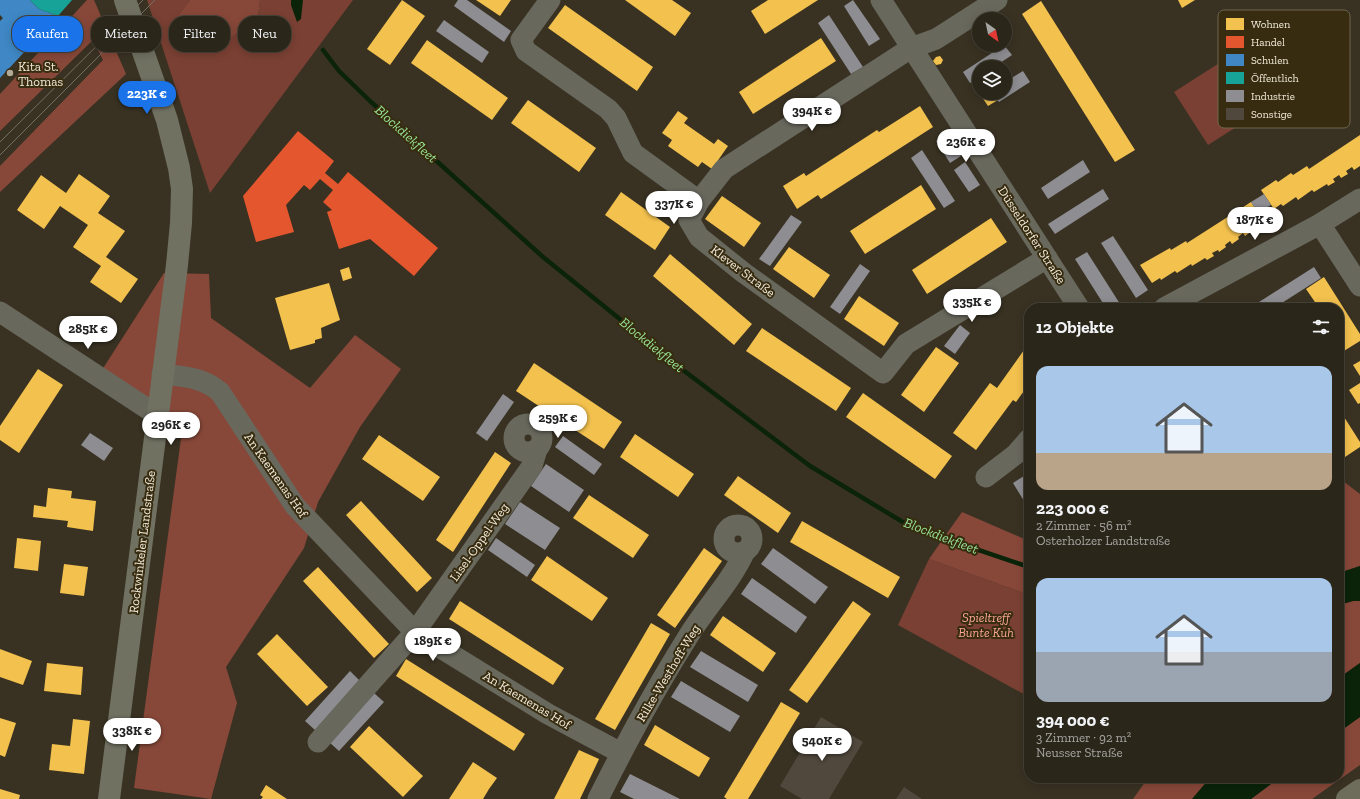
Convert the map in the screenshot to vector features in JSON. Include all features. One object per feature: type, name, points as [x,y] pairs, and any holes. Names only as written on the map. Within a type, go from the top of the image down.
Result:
[{"type":"highway","points":[[1347,799],[1360,790]]},
{"type":"main road","name":"Rockwinkeler Landstraße","points":[[109,799],[177,265],[181,223],[182,189],[175,146],[125,0]]},
{"type":"street","points":[[550,0],[521,40],[526,51],[608,109],[616,118],[633,153],[699,202],[724,169],[911,48],[936,39],[997,0]]},
{"type":"street","name":"Düsseldorfer Straße","points":[[881,0],[1076,303]]},
{"type":"street","points":[[1173,303],[1320,224],[1360,199]]},
{"type":"street","name":"Klever Straße","points":[[699,202],[690,220],[699,237],[744,273],[883,373],[906,344],[1047,258]]},
{"type":"street","points":[[1320,224],[1360,286]]},
{"type":"street","points":[[0,312],[158,415]]},
{"type":"street","name":"An Kaemenas Hof","points":[[162,374],[199,379],[210,384],[220,392],[295,506],[415,632],[548,714],[621,753]]},
{"type":"street","points":[[986,477],[1016,454],[1024,445]]},
{"type":"street","name":"Lisel-Oppel-Weg","points":[[415,632],[532,466],[537,449]]},
{"type":"street","name":"Rilke-Westhoff-Weg","points":[[598,799],[621,753],[686,638],[738,565],[745,552]]},
{"type":"street","points":[[318,742],[415,632]]},
{"type":"green space","points":[[147,0],[190,0],[179,16],[169,16],[169,52],[230,52],[230,19],[238,18],[238,52],[291,52],[291,16],[258,16],[260,0],[353,0],[210,193],[161,43],[161,16],[152,16]]},
{"type":"green space","points":[[1218,64],[1218,128],[1235,128],[1208,145],[1174,92]]},
{"type":"green space","name":"Spieltreff Bunte Kuh","points":[[929,559],[1024,593],[1024,694],[898,625]]},
{"type":"shaded area","points":[[87,0],[94,0],[101,16],[91,16],[91,42],[83,50],[83,16],[72,16]]},
{"type":"shaded area","points":[[190,0],[260,0],[258,16],[238,16],[238,32],[231,37],[230,16],[178,16]]},
{"type":"shaded area","points":[[291,0],[303,0],[301,19],[297,22],[291,5]]},
{"type":"shaded area","points":[[39,52],[81,52],[0,131],[0,94]]},
{"type":"shaded area","points":[[99,52],[116,52],[126,74],[0,192],[0,166],[103,60]]},
{"type":"shaded area","points":[[164,273],[209,274],[211,318],[310,388],[355,335],[401,369],[360,427],[318,502],[304,548],[226,667],[237,703],[211,799],[134,788],[182,431],[102,370]]},
{"type":"shaded area","points":[[1344,482],[1360,494],[1360,566],[1344,571]]},
{"type":"shaded area","points":[[962,512],[1024,539],[1024,593],[929,559]]},
{"type":"shaded area","points":[[1360,566],[1360,601],[1344,604],[1344,571]]},
{"type":"shaded area","points":[[1360,601],[1360,663],[1344,674],[1344,604]]},
{"type":"shaded area","points":[[1360,663],[1360,717],[1344,728],[1344,674]]},
{"type":"shaded area","points":[[1360,717],[1360,765],[1344,776],[1344,728]]},
{"type":"shaded area","points":[[1144,783],[1206,783],[1192,799],[1133,799]]},
{"type":"shaded area","points":[[1206,783],[1272,783],[1251,799],[1192,799]]},
{"type":"shaded area","points":[[1272,783],[1335,783],[1312,799],[1251,799]]},
{"type":"building: Wohnen","points":[[402,0],[425,16],[390,65],[367,49]]},
{"type":"building: Wohnen","points":[[476,0],[511,0],[500,16]]},
{"type":"building: Wohnen","points":[[625,0],[672,0],[691,13],[675,36]]},
{"type":"building: Wohnen","points":[[768,0],[818,0],[765,34],[751,11]]},
{"type":"building: Wohnen","points":[[1178,0],[1195,0],[1182,8]]},
{"type":"building: Wohnen","points":[[1041,1],[1135,150],[1115,162],[1022,14]]},
{"type":"building: Wohnen","points":[[565,5],[653,67],[637,91],[548,28]]},
{"type":"building: Wohnen","points":[[821,38],[836,61],[753,114],[739,92]]},
{"type":"building: Wohnen","points":[[427,40],[508,98],[492,120],[411,63]]},
{"type":"building: Wohnen","points":[[940,56],[943,60],[941,64],[936,65],[933,61],[936,57]]},
{"type":"building: Wohnen","points":[[528,100],[596,148],[579,172],[511,123]]},
{"type":"building: Wohnen","points":[[984,100],[998,100],[988,106]]},
{"type":"building: Wohnen","points":[[920,106],[933,127],[821,199],[818,195],[797,209],[783,186],[804,173],[806,176],[877,130],[879,132]]},
{"type":"building: Wohnen","points":[[678,111],[688,118],[684,123],[714,144],[718,139],[728,146],[712,169],[702,162],[698,167],[668,146],[672,140],[662,133]]},
{"type":"building: Wohnen","points":[[1360,135],[1360,166],[1354,170],[1352,167],[1346,171],[1348,174],[1341,178],[1339,175],[1333,179],[1335,182],[1328,186],[1327,184],[1314,192],[1312,190],[1298,200],[1296,197],[1283,206],[1281,204],[1274,209],[1261,190],[1276,180],[1278,182],[1291,173],[1293,175],[1307,166],[1309,169]]},
{"type":"building: Wohnen","points":[[79,174],[110,196],[98,213],[125,231],[106,257],[138,279],[121,303],[90,282],[101,266],[73,247],[88,225],[60,206],[44,229],[17,210],[41,175],[66,193]]},
{"type":"building: Wohnen","points":[[921,185],[936,209],[865,254],[850,231]]},
{"type":"building: Wohnen","points":[[621,192],[670,227],[655,250],[605,215]]},
{"type":"building: Wohnen","points":[[722,196],[761,223],[744,247],[705,219]]},
{"type":"building: Wohnen","points":[[1251,202],[1265,223],[1258,227],[1256,225],[1250,228],[1252,231],[1245,236],[1243,233],[1238,237],[1239,239],[1232,244],[1230,241],[1225,245],[1226,247],[1219,252],[1218,250],[1212,253],[1214,256],[1207,260],[1205,258],[1192,266],[1191,264],[1177,273],[1175,271],[1161,280],[1160,278],[1152,283],[1140,265],[1170,248],[1171,250],[1186,241],[1187,243]]},
{"type":"building: Wohnen","points":[[991,218],[1007,242],[927,294],[912,270]]},
{"type":"building: Wohnen","points":[[789,247],[830,275],[814,298],[773,269]]},
{"type":"building: Wohnen","points":[[670,254],[752,324],[734,345],[653,276]]},
{"type":"building: Wohnen","points":[[349,267],[352,278],[343,281],[340,270]]},
{"type":"building: Wohnen","points":[[1324,277],[1340,303],[1316,303],[1306,289]]},
{"type":"building: Wohnen","points":[[329,283],[340,320],[321,328],[322,338],[315,340],[315,343],[290,350],[275,298]]},
{"type":"building: Wohnen","points":[[859,296],[899,323],[884,346],[844,319]]},
{"type":"building: Wohnen","points":[[1344,309],[1360,334],[1360,341],[1344,351]]},
{"type":"building: Wohnen","points":[[762,328],[851,388],[836,411],[746,351]]},
{"type":"building: Wohnen","points":[[936,347],[959,363],[924,412],[901,395]]},
{"type":"building: Wohnen","points":[[1024,350],[1024,391],[1016,402],[1013,400],[976,450],[953,433],[990,383],[997,388]]},
{"type":"building: Wohnen","points":[[1360,361],[1360,376],[1353,365]]},
{"type":"building: Wohnen","points":[[534,363],[622,422],[604,449],[516,391]]},
{"type":"building: Wohnen","points":[[38,369],[63,385],[19,453],[0,440],[0,426]]},
{"type":"building: Wohnen","points":[[1360,383],[1360,403],[1358,404],[1349,390]]},
{"type":"building: Wohnen","points":[[863,393],[952,456],[935,479],[846,417]]},
{"type":"building: Wohnen","points":[[1344,417],[1360,442],[1360,447],[1344,458]]},
{"type":"building: Wohnen","points":[[635,434],[694,474],[678,497],[620,457]]},
{"type":"building: Wohnen","points":[[379,435],[440,477],[423,501],[362,459]]},
{"type":"building: Wohnen","points":[[495,452],[511,463],[453,552],[436,540]]},
{"type":"building: Wohnen","points":[[738,476],[791,513],[778,533],[724,495]]},
{"type":"building: Wohnen","points":[[48,488],[72,491],[71,498],[96,501],[93,531],[67,527],[68,521],[33,517],[34,505],[46,507]]},
{"type":"building: Wohnen","points":[[589,495],[649,535],[633,558],[573,518]]},
{"type":"building: Wohnen","points":[[361,501],[432,578],[417,592],[346,515]]},
{"type":"building: Wohnen","points":[[802,521],[900,577],[888,598],[790,542]]},
{"type":"building: Wohnen","points":[[17,538],[41,541],[38,571],[14,568]]},
{"type":"building: Wohnen","points":[[704,548],[722,561],[675,628],[657,615]]},
{"type":"building: Wohnen","points":[[547,556],[608,598],[592,621],[531,580]]},
{"type":"building: Wohnen","points":[[64,564],[88,567],[84,596],[60,593]]},
{"type":"building: Wohnen","points":[[318,567],[389,644],[374,658],[303,581]]},
{"type":"building: Wohnen","points":[[460,601],[564,668],[553,685],[449,619]]},
{"type":"building: Wohnen","points":[[853,601],[871,614],[807,703],[789,690]]},
{"type":"building: Wohnen","points":[[723,616],[776,653],[763,672],[710,635]]},
{"type":"building: Wohnen","points":[[651,623],[670,634],[615,730],[595,719]]},
{"type":"building: Wohnen","points":[[277,634],[328,687],[307,706],[257,654]]},
{"type":"building: Wohnen","points":[[0,649],[32,661],[23,685],[0,677]]},
{"type":"building: Wohnen","points":[[406,659],[525,734],[514,751],[396,676]]},
{"type":"building: Wohnen","points":[[47,663],[83,667],[81,695],[44,691]]},
{"type":"building: Wohnen","points":[[781,702],[800,713],[748,799],[727,799],[724,797]]},
{"type":"building: Wohnen","points":[[0,718],[16,723],[5,757],[0,755]]},
{"type":"building: Wohnen","points":[[73,719],[90,721],[84,774],[49,770],[52,744],[70,746]]},
{"type":"building: Wohnen","points":[[655,725],[710,758],[699,777],[644,745]]},
{"type":"building: Wohnen","points":[[369,726],[423,776],[403,797],[350,747]]},
{"type":"building: Wohnen","points":[[579,750],[599,759],[580,799],[554,799]]},
{"type":"building: Wohnen","points":[[473,762],[497,778],[483,799],[449,799]]},
{"type":"building: Wohnen","points":[[266,785],[287,799],[261,799],[263,797],[260,795]]},
{"type":"building: Wohnen","points":[[0,789],[20,795],[19,799],[0,799]]},
{"type":"building: Handel","points":[[298,131],[334,161],[325,173],[338,184],[348,172],[438,248],[414,276],[370,239],[339,249],[327,212],[332,210],[323,202],[333,190],[320,179],[310,190],[304,185],[286,205],[294,232],[256,242],[243,196]]},
{"type":"building: Schulen","points":[[0,0],[30,0],[39,9],[58,16],[12,16],[12,52],[24,52],[0,78],[0,21],[3,18],[0,15]]},
{"type":"building: Öffentlich","points":[[30,0],[72,0],[58,16],[39,9]]},
{"type":"building: Industrie","points":[[458,0],[467,0],[511,31],[504,42],[454,6]]},
{"type":"building: Industrie","points":[[853,0],[880,39],[869,46],[844,6]]},
{"type":"building: Industrie","points":[[829,15],[863,67],[851,74],[818,23]]},
{"type":"building: Industrie","points":[[444,20],[489,52],[482,63],[436,31]]},
{"type":"building: Industrie","points":[[993,52],[1010,52],[1012,55],[1004,60],[981,60]]},
{"type":"building: Industrie","points":[[972,66],[972,82],[970,83],[963,72]]},
{"type":"building: Industrie","points":[[1023,71],[1030,82],[1012,94],[1012,78]]},
{"type":"building: Industrie","points":[[947,134],[961,156],[950,163],[936,141]]},
{"type":"building: Industrie","points":[[922,150],[955,201],[944,208],[911,158]]},
{"type":"building: Industrie","points":[[1083,160],[1090,172],[1048,199],[1041,188]]},
{"type":"building: Industrie","points":[[965,162],[980,185],[969,192],[954,170]]},
{"type":"building: Industrie","points":[[1103,189],[1109,199],[1055,234],[1048,224]]},
{"type":"building: Industrie","points":[[1264,194],[1271,205],[1258,213],[1251,202]]},
{"type":"building: Industrie","points":[[791,215],[802,222],[770,266],[759,259]]},
{"type":"building: Industrie","points":[[1113,236],[1148,290],[1136,298],[1101,243]]},
{"type":"building: Industrie","points":[[1087,252],[1119,303],[1103,303],[1075,259]]},
{"type":"building: Industrie","points":[[860,264],[870,271],[840,314],[830,307]]},
{"type":"building: Industrie","points":[[1314,267],[1321,278],[1282,303],[1259,302]]},
{"type":"building: Industrie","points":[[960,325],[970,333],[955,354],[944,346]]},
{"type":"building: Industrie","points":[[503,394],[514,402],[487,441],[476,433]]},
{"type":"building: Industrie","points":[[90,433],[113,448],[104,461],[81,445]]},
{"type":"building: Industrie","points":[[563,436],[602,464],[594,475],[555,447]]},
{"type":"building: Industrie","points":[[546,464],[584,490],[569,512],[531,486]]},
{"type":"building: Industrie","points":[[1024,476],[1024,501],[1013,483]]},
{"type":"building: Industrie","points":[[520,502],[560,528],[545,550],[505,524]]},
{"type":"building: Industrie","points":[[496,538],[535,565],[527,577],[488,550]]},
{"type":"building: Industrie","points":[[773,548],[828,587],[815,604],[761,564]]},
{"type":"building: Industrie","points":[[752,578],[807,617],[796,633],[741,594]]},
{"type":"building: Industrie","points":[[701,651],[758,685],[748,702],[690,667]]},
{"type":"building: Industrie","points":[[350,671],[360,681],[315,730],[305,721]]},
{"type":"building: Industrie","points":[[681,681],[740,716],[730,732],[671,697]]},
{"type":"building: Industrie","points":[[374,693],[384,702],[339,751],[329,742]]},
{"type":"building: Industrie","points":[[630,774],[680,799],[634,799],[620,792]]},
{"type":"building: Sonstige","points":[[821,717],[863,742],[829,799],[802,799],[780,786]]},
{"type":"building: Sonstige","points":[[904,787],[922,799],[896,799]]},
{"type":"waterway","name":"Blockdiekfleet","points":[[323,50],[339,71],[370,101],[543,257],[683,370],[810,466],[911,527],[1024,565]]},
{"type":"tram line","points":[[0,142],[143,0]]},
{"type":"tram line","points":[[0,155],[155,0]]},
{"type":"place","name":"Kita St. Thomas","points":[[10,73]]}]
